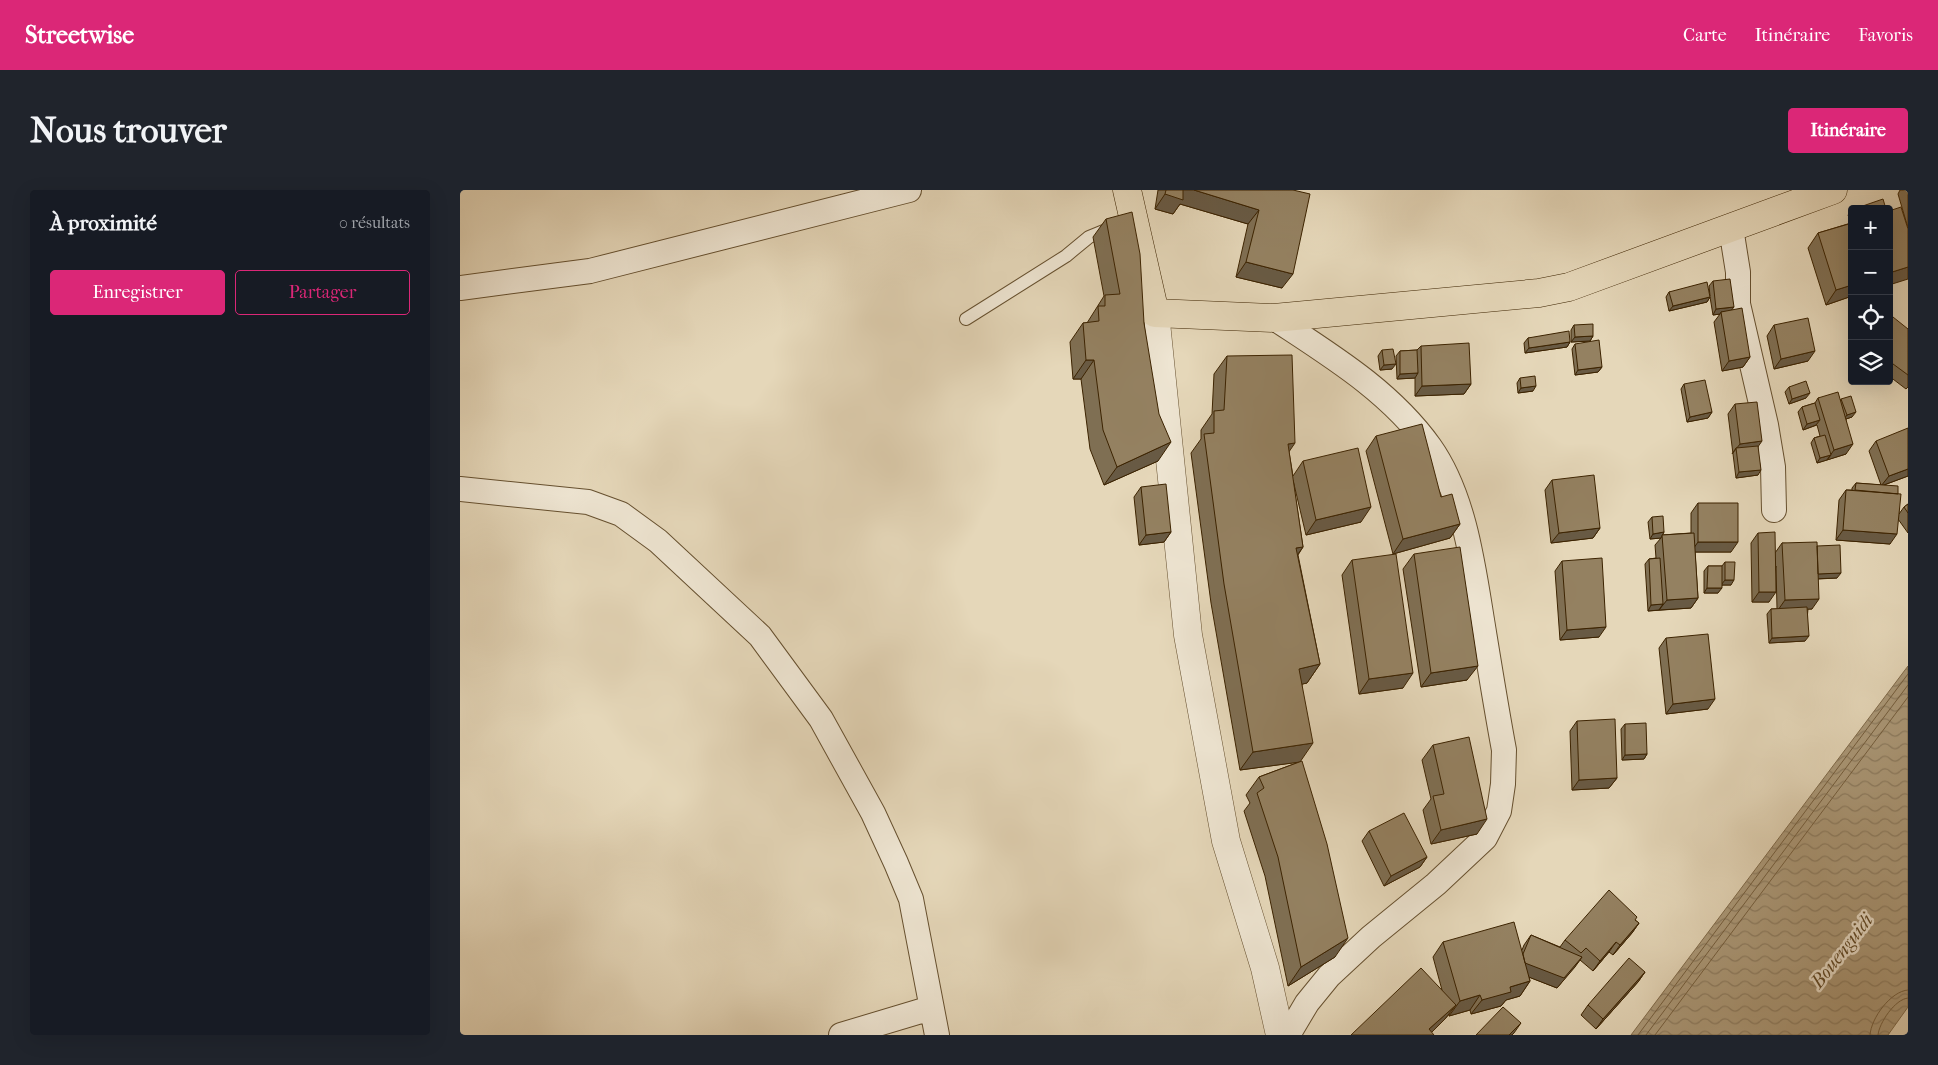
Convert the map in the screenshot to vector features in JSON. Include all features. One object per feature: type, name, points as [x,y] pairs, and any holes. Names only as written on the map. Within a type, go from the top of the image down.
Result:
[{"type":"highway","points":[[1127,190],[1155,313],[1274,318],[1539,293],[1569,287],[1833,190]]},
{"type":"street","points":[[460,288],[590,271],[909,190]]},
{"type":"street","points":[[1731,228],[1738,272],[1738,304],[1766,424],[1773,467],[1774,510]]},
{"type":"street","points":[[1155,313],[1188,635],[1226,841],[1265,968],[1280,1035]]},
{"type":"street","points":[[1274,318],[1353,370],[1396,408],[1430,448],[1450,486],[1470,544],[1504,750],[1503,784],[1498,811],[1485,838],[1436,884],[1371,937],[1329,976],[1307,1003],[1288,1035]]},
{"type":"street","points":[[460,488],[588,502],[621,514],[658,541],[760,636],[821,719],[873,813],[896,863],[911,899],[937,1035]]},
{"type":"street","points":[[841,1035],[931,1008]]},
{"type":"lane","points":[[966,319],[1066,256],[1089,237],[1134,218]]},
{"type":"water","name":"Bouenguidi","points":[[1908,666],[1908,1007],[1888,1035],[1631,1035]]},
{"type":"building","points":[[1166,190],[1183,190],[1183,200],[1165,194]]},
{"type":"building","points":[[1194,190],[1293,190],[1310,194],[1293,274],[1246,262],[1259,210]]},
{"type":"building","points":[[1883,199],[1885,205],[1866,205]]},
{"type":"building","points":[[1901,207],[1908,229],[1908,267],[1893,272],[1893,250],[1893,210]]},
{"type":"building","points":[[1132,212],[1140,254],[1144,323],[1159,414],[1171,442],[1117,467],[1103,430],[1094,360],[1086,360],[1083,323],[1099,321],[1098,306],[1105,306],[1105,295],[1120,294],[1106,219]]},
{"type":"building","points":[[1848,224],[1848,286],[1836,290],[1818,233]]},
{"type":"building","points":[[1730,279],[1734,307],[1716,309],[1713,281]]},
{"type":"building","points":[[1707,282],[1710,297],[1673,306],[1669,292]]},
{"type":"building","points":[[1742,308],[1750,357],[1729,361],[1721,312]]},
{"type":"building","points":[[1893,317],[1908,329],[1908,375],[1893,364]]},
{"type":"building","points":[[1808,318],[1815,351],[1781,359],[1774,325]]},
{"type":"building","points":[[1593,324],[1593,336],[1575,337],[1574,325]]},
{"type":"building","points":[[1569,331],[1570,342],[1529,348],[1528,338]]},
{"type":"building","points":[[1599,340],[1602,367],[1578,370],[1575,344]]},
{"type":"building","points":[[1469,343],[1471,384],[1422,386],[1421,346]]},
{"type":"building","points":[[1393,349],[1396,364],[1384,365],[1382,350]]},
{"type":"building","points":[[1417,350],[1418,373],[1400,374],[1400,351]]},
{"type":"building","points":[[1292,355],[1295,443],[1288,444],[1303,547],[1296,548],[1320,664],[1299,669],[1313,743],[1253,752],[1224,584],[1204,434],[1214,433],[1214,411],[1224,410],[1227,356]]},
{"type":"building","points":[[1535,376],[1536,386],[1521,388],[1520,378]]},
{"type":"building","points":[[1705,380],[1712,412],[1690,417],[1684,384]]},
{"type":"building","points":[[1806,381],[1810,393],[1792,399],[1789,387]]},
{"type":"building","points":[[1838,392],[1853,444],[1834,450],[1818,398]]},
{"type":"building","points":[[1851,396],[1856,412],[1847,415],[1841,399]]},
{"type":"building","points":[[1757,402],[1762,441],[1740,444],[1735,404]]},
{"type":"building","points":[[1815,403],[1820,420],[1807,424],[1802,407]]},
{"type":"building","points":[[1422,424],[1441,497],[1452,494],[1460,524],[1403,539],[1376,436]]},
{"type":"building","points":[[1908,428],[1908,469],[1889,476],[1876,441]]},
{"type":"building","points":[[1825,435],[1831,455],[1820,458],[1814,438]]},
{"type":"building","points":[[1758,446],[1761,470],[1739,472],[1736,448]]},
{"type":"building","points":[[1358,448],[1371,507],[1316,520],[1303,461]]},
{"type":"building","points":[[1594,475],[1600,528],[1559,533],[1552,480]]},
{"type":"building","points":[[1856,483],[1898,486],[1898,494],[1855,490]]},
{"type":"building","points":[[1166,484],[1171,532],[1146,535],[1141,487]]},
{"type":"building","points":[[1846,490],[1901,494],[1897,534],[1843,530]]},
{"type":"building","points":[[1698,503],[1738,503],[1738,542],[1698,542]]},
{"type":"building","points":[[1908,504],[1908,513],[1904,507]]},
{"type":"building","points":[[1663,516],[1664,532],[1653,534],[1652,517]]},
{"type":"building","points":[[1775,532],[1776,592],[1759,592],[1758,533]]},
{"type":"building","points":[[1694,533],[1698,598],[1667,600],[1662,535]]},
{"type":"building","points":[[1817,542],[1819,599],[1785,600],[1782,543]]},
{"type":"building","points":[[1840,545],[1841,573],[1818,574],[1817,546]]},
{"type":"building","points":[[1460,547],[1478,666],[1431,673],[1414,554]]},
{"type":"building","points":[[1396,554],[1413,673],[1369,679],[1352,560]]},
{"type":"building","points":[[1602,558],[1606,627],[1567,630],[1562,561]]},
{"type":"building","points":[[1660,558],[1663,604],[1651,605],[1649,559]]},
{"type":"building","points":[[1725,562],[1735,562],[1734,580],[1725,580]]},
{"type":"building","points":[[1708,566],[1722,566],[1722,588],[1707,588]]},
{"type":"building","points":[[1807,607],[1809,636],[1772,638],[1771,609]]},
{"type":"building","points":[[1708,634],[1715,699],[1673,704],[1666,638]]},
{"type":"building","points":[[1615,719],[1617,778],[1579,780],[1577,721]]},
{"type":"building","points":[[1646,723],[1647,754],[1625,755],[1625,724]]},
{"type":"building","points":[[1469,737],[1487,819],[1441,830],[1433,796],[1444,794],[1433,745]]},
{"type":"building","points":[[1302,761],[1327,844],[1348,938],[1301,967],[1278,857],[1257,793],[1264,788],[1259,777]]},
{"type":"building","points":[[1404,813],[1427,857],[1391,876],[1369,831]]},
{"type":"building","points":[[1609,890],[1637,917],[1635,920],[1639,923],[1620,945],[1616,942],[1600,961],[1586,948],[1581,953],[1565,940]]},
{"type":"building","points":[[1514,922],[1530,981],[1510,987],[1511,992],[1482,1000],[1480,995],[1460,1001],[1443,942]]},
{"type":"building","points":[[1531,935],[1582,957],[1564,978],[1525,963],[1523,954]]},
{"type":"building","points":[[1629,958],[1645,972],[1603,1019],[1588,1005]]},
{"type":"building","points":[[1421,968],[1456,1005],[1429,1029],[1434,1035],[1351,1035]]},
{"type":"building","points":[[1503,1007],[1521,1023],[1509,1035],[1476,1035]]}]
